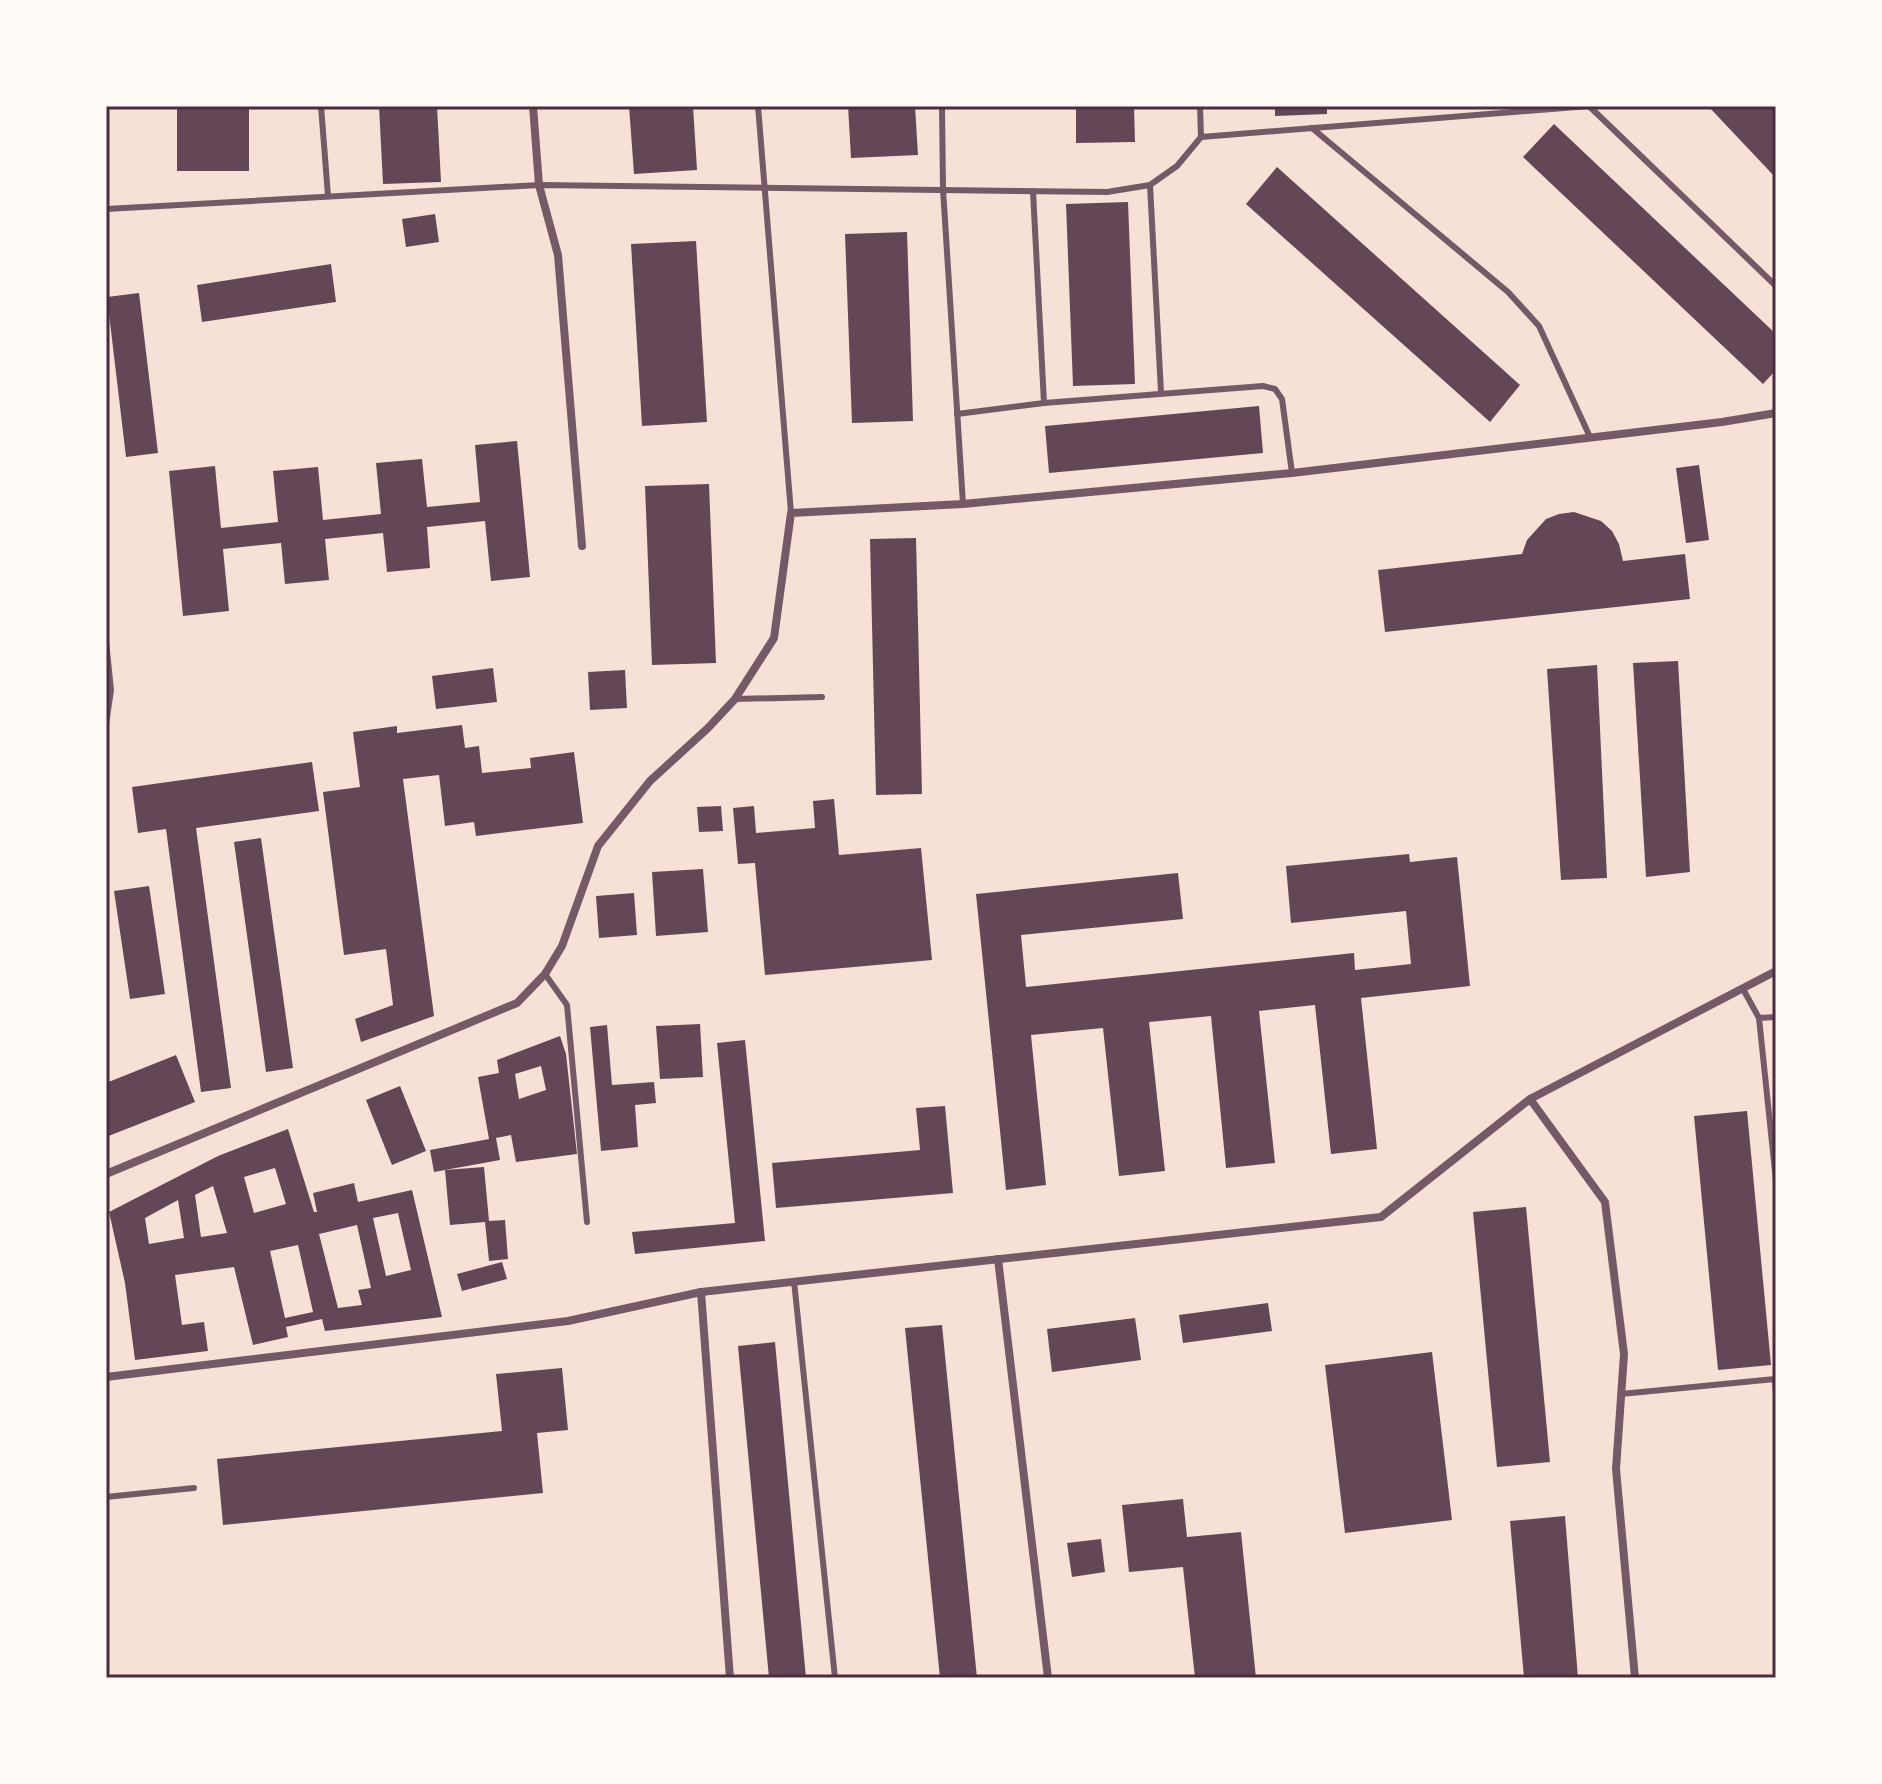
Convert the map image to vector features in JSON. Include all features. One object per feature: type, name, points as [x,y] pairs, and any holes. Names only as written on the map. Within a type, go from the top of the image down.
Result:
[{"type":"street","points":[[533,106],[539,185],[558,255],[582,546]]},
{"type":"street","points":[[106,1174],[517,1003],[545,974],[562,946],[598,846],[650,781],[735,699],[774,638],[791,513],[963,504],[1292,473],[1776,413]]},
{"type":"street","points":[[106,1377],[568,1321],[701,1292],[1381,1217],[1530,1099],[1776,971]]},
{"type":"street","points":[[1530,1099],[1605,1202],[1624,1354],[1616,1469],[1635,1678]]},
{"type":"street","points":[[998,1259],[1048,1678]]},
{"type":"street","points":[[701,1292],[730,1678]]},
{"type":"lane","points":[[321,106],[328,196]]},
{"type":"lane","points":[[758,106],[791,513]]},
{"type":"lane","points":[[942,106],[943,189],[963,504]]},
{"type":"lane","points":[[106,209],[539,185],[1107,192],[1150,185],[1177,166],[1201,137],[1200,106]]},
{"type":"lane","points":[[1201,137],[1589,106],[1776,286]]},
{"type":"lane","points":[[1312,128],[1508,292],[1539,326],[1590,437]]},
{"type":"lane","points":[[1150,185],[1161,392]]},
{"type":"lane","points":[[1033,191],[1044,403]]},
{"type":"lane","points":[[957,414],[1161,392],[1263,386],[1275,389],[1282,399],[1292,473]]},
{"type":"lane","points":[[106,641],[111,690],[106,724]]},
{"type":"lane","points":[[735,699],[822,697]]},
{"type":"lane","points":[[545,974],[567,1005],[587,1222]]},
{"type":"lane","points":[[1743,989],[1759,1018],[1776,1181]]},
{"type":"lane","points":[[1759,1018],[1776,1017]]},
{"type":"lane","points":[[794,1281],[835,1678]]},
{"type":"lane","points":[[1621,1394],[1775,1379],[1776,1394]]},
{"type":"lane","points":[[106,1497],[194,1488]]},
{"type":"building","points":[[177,106],[249,106],[249,171],[177,171]]},
{"type":"building","points":[[379,106],[437,106],[441,182],[383,184]]},
{"type":"building","points":[[629,106],[693,106],[697,170],[634,174]]},
{"type":"building","points":[[848,106],[915,106],[918,155],[851,158]]},
{"type":"building","points":[[1076,106],[1134,106],[1135,142],[1076,143]]},
{"type":"building","points":[[1275,106],[1327,106],[1327,114],[1275,116]]},
{"type":"building","points":[[1708,106],[1776,106],[1776,178]]},
{"type":"building","points":[[1554,124],[1776,334],[1776,370],[1763,384],[1523,157]]},
{"type":"building","points":[[1277,167],[1520,385],[1490,422],[1246,204]]},
{"type":"building","points":[[1128,202],[1135,384],[1073,386],[1066,204]]},
{"type":"building","points":[[435,214],[439,242],[406,247],[402,219]]},
{"type":"building","points":[[907,232],[913,421],[852,423],[845,234]]},
{"type":"building","points":[[696,241],[707,422],[642,426],[631,244]]},
{"type":"building","points":[[331,264],[336,302],[202,322],[197,285]]},
{"type":"building","points":[[139,293],[158,453],[126,457],[107,297]]},
{"type":"building","points":[[1259,406],[1263,453],[1049,473],[1045,426]]},
{"type":"building","points":[[517,441],[530,577],[491,581],[485,521],[427,527],[430,568],[387,572],[383,533],[325,539],[329,580],[285,584],[281,543],[223,549],[229,611],[183,616],[169,471],[215,466],[221,528],[278,522],[273,471],[318,467],[323,520],[381,514],[376,463],[422,459],[427,507],[480,502],[475,445]]},
{"type":"building","points":[[1699,465],[1709,540],[1686,543],[1676,468]]},
{"type":"building","points":[[709,484],[716,663],[652,665],[645,486]]},
{"type":"building","points":[[1574,512],[1601,521],[1612,531],[1623,561],[1685,554],[1690,599],[1385,632],[1378,570],[1522,554],[1527,540],[1546,519]]},
{"type":"building","points":[[916,538],[922,794],[876,795],[870,539]]},
{"type":"building","points":[[1678,661],[1690,872],[1646,877],[1633,663]]},
{"type":"building","points":[[1597,665],[1607,878],[1561,880],[1547,669]]},
{"type":"building","points":[[493,668],[497,702],[436,709],[432,676]]},
{"type":"building","points":[[625,670],[627,708],[590,710],[588,672]]},
{"type":"building","points":[[462,725],[465,748],[479,746],[482,773],[531,768],[530,758],[574,752],[583,823],[476,836],[474,822],[445,826],[439,775],[403,779],[434,1016],[361,1042],[355,1019],[393,1005],[386,949],[344,955],[323,792],[360,787],[353,732],[397,726],[397,733]]},
{"type":"building","points":[[312,762],[319,811],[196,828],[231,1088],[201,1092],[166,829],[138,833],[132,787]]},
{"type":"building","points":[[834,799],[839,855],[921,848],[932,960],[765,975],[755,863],[738,864],[733,808],[754,806],[756,833],[815,828],[813,801]]},
{"type":"building","points":[[721,806],[723,831],[699,832],[697,807]]},
{"type":"building","points":[[261,838],[293,1068],[266,1072],[234,842]]},
{"type":"building","points":[[1409,854],[1410,862],[1457,857],[1470,986],[1361,998],[1377,1149],[1331,1154],[1315,1005],[1259,1011],[1275,1163],[1226,1168],[1211,1016],[1149,1022],[1165,1171],[1119,1176],[1103,1028],[1031,1035],[1046,1185],[1006,1190],[976,894],[1178,873],[1183,919],[1021,935],[1026,987],[1354,953],[1355,970],[1411,964],[1406,911],[1291,923],[1286,866]]},
{"type":"building","points":[[703,869],[708,932],[656,936],[652,872]]},
{"type":"building","points":[[149,886],[165,994],[130,999],[114,891]]},
{"type":"building","points":[[634,893],[637,935],[599,938],[596,896]]},
{"type":"building","points":[[700,1024],[703,1077],[660,1079],[656,1026]]},
{"type":"building","points":[[607,1025],[612,1085],[654,1082],[656,1103],[635,1105],[638,1147],[601,1151],[590,1027]]},
{"type":"building","points":[[560,1036],[566,1054],[577,1154],[516,1162],[511,1135],[496,1138],[500,1160],[434,1172],[430,1150],[489,1139],[478,1077],[499,1073],[497,1060]],"holes":[[[541,1066],[546,1090],[519,1099],[515,1074]]]},
{"type":"building","points":[[745,1040],[765,1241],[635,1254],[632,1232],[735,1223],[717,1043]]},
{"type":"building","points":[[176,1055],[195,1102],[106,1137],[106,1083]]},
{"type":"building","points":[[400,1086],[426,1151],[392,1165],[366,1100]]},
{"type":"building","points":[[945,1106],[953,1193],[776,1208],[772,1163],[920,1150],[916,1108]]},
{"type":"building","points":[[1747,1111],[1771,1365],[1718,1370],[1694,1116]]},
{"type":"building","points":[[288,1129],[314,1212],[317,1212],[313,1193],[354,1183],[358,1202],[412,1190],[442,1317],[325,1331],[322,1319],[286,1327],[288,1337],[253,1345],[234,1267],[175,1275],[182,1325],[204,1322],[208,1351],[135,1360],[125,1283],[109,1212],[218,1156]],"holes":[[[275,1168],[286,1204],[254,1213],[244,1177]],[[213,1186],[227,1233],[201,1237],[195,1195]],[[178,1200],[184,1238],[149,1244],[145,1218]],[[398,1213],[411,1270],[386,1276],[373,1218]],[[357,1225],[371,1288],[358,1290],[362,1305],[338,1308],[319,1234]],[[298,1245],[313,1312],[285,1318],[270,1251]]]},
{"type":"building","points":[[484,1167],[489,1221],[505,1220],[508,1259],[489,1261],[485,1222],[450,1225],[445,1170]]},
{"type":"building","points":[[1526,1207],[1550,1462],[1497,1467],[1473,1212]]},
{"type":"building","points":[[502,1262],[507,1279],[462,1291],[457,1274]]},
{"type":"building","points":[[1268,1303],[1272,1331],[1183,1343],[1179,1315]]},
{"type":"building","points":[[1135,1318],[1141,1360],[1052,1372],[1047,1329]]},
{"type":"building","points":[[942,1325],[977,1678],[940,1678],[905,1328]]},
{"type":"building","points":[[775,1342],[806,1678],[769,1678],[738,1346]]},
{"type":"building","points":[[1432,1352],[1452,1520],[1345,1533],[1325,1365]]},
{"type":"building","points":[[562,1368],[568,1430],[537,1433],[543,1493],[223,1525],[217,1459],[502,1431],[496,1374]]},
{"type":"building","points":[[1183,1499],[1187,1537],[1241,1532],[1256,1678],[1195,1678],[1183,1567],[1129,1572],[1122,1505]]},
{"type":"building","points":[[1565,1516],[1578,1678],[1524,1678],[1510,1521]]},
{"type":"building","points":[[1101,1539],[1105,1572],[1072,1577],[1067,1543]]}]
